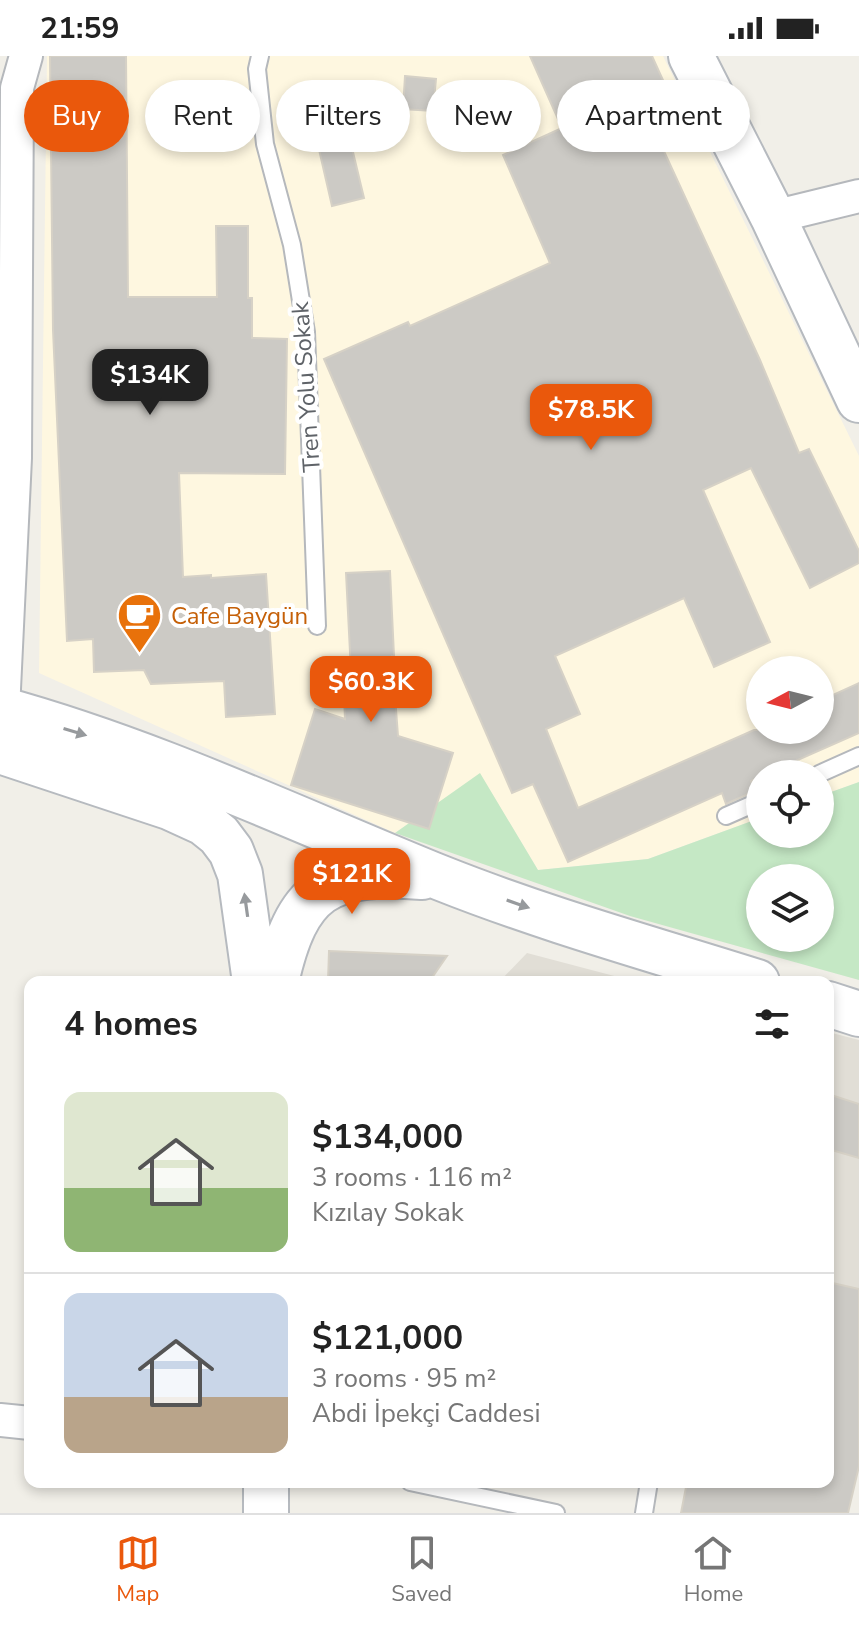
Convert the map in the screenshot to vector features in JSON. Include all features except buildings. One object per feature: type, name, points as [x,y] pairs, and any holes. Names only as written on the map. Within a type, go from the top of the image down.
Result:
[{"type":"main road","points":[[691,56],[773,217],[859,400]]},
{"type":"main road","points":[[1,723],[204,823],[219,835],[231,851],[240,874],[246,899],[254,976]]},
{"type":"main road","points":[[1,723],[99,739],[186,771],[444,879],[738,976]]},
{"type":"main road","points":[[278,976],[288,934],[299,913],[312,898],[330,886],[383,874],[444,879]]},
{"type":"main road","points":[[834,1006],[859,1014]]},
{"type":"main road","points":[[266,1488],[266,1513]]},
{"type":"street","points":[[1,723],[15,458],[8,206],[17,88],[26,56]]},
{"type":"street","points":[[773,217],[859,196]]},
{"type":"street","points":[[0,1420],[24,1422]]},
{"type":"lane","name":"Tren Yolu Sokak","points":[[260,56],[257,69],[265,144],[292,245],[306,332],[317,626]]},
{"type":"lane","points":[[834,767],[859,756]]},
{"type":"lane","points":[[726,816],[746,807]]},
{"type":"lane","points":[[438,1488],[556,1513]]},
{"type":"lane","points":[[644,1513],[648,1488]]},
{"type":"shaded area","points":[[47,56],[663,56],[675,80],[557,80],[557,152],[710,152],[859,456],[859,782],[834,791],[834,760],[746,760],[746,823],[648,859],[538,870],[480,774],[395,833],[39,673],[46,152],[129,152],[129,80],[47,80]]},
{"type":"shaded area","points":[[527,953],[614,976],[505,976]]},
{"type":"shaded area","points":[[834,1034],[859,1040],[859,1433],[834,1427]]},
{"type":"green space","points":[[480,773],[538,870],[648,859],[746,823],[746,848],[834,848],[834,791],[859,782],[859,980],[759,952],[834,952],[834,864],[746,864],[746,948],[630,916],[395,833]]},
{"type":"place","name":"Cafe Baygün","points":[[140,655]]}]
